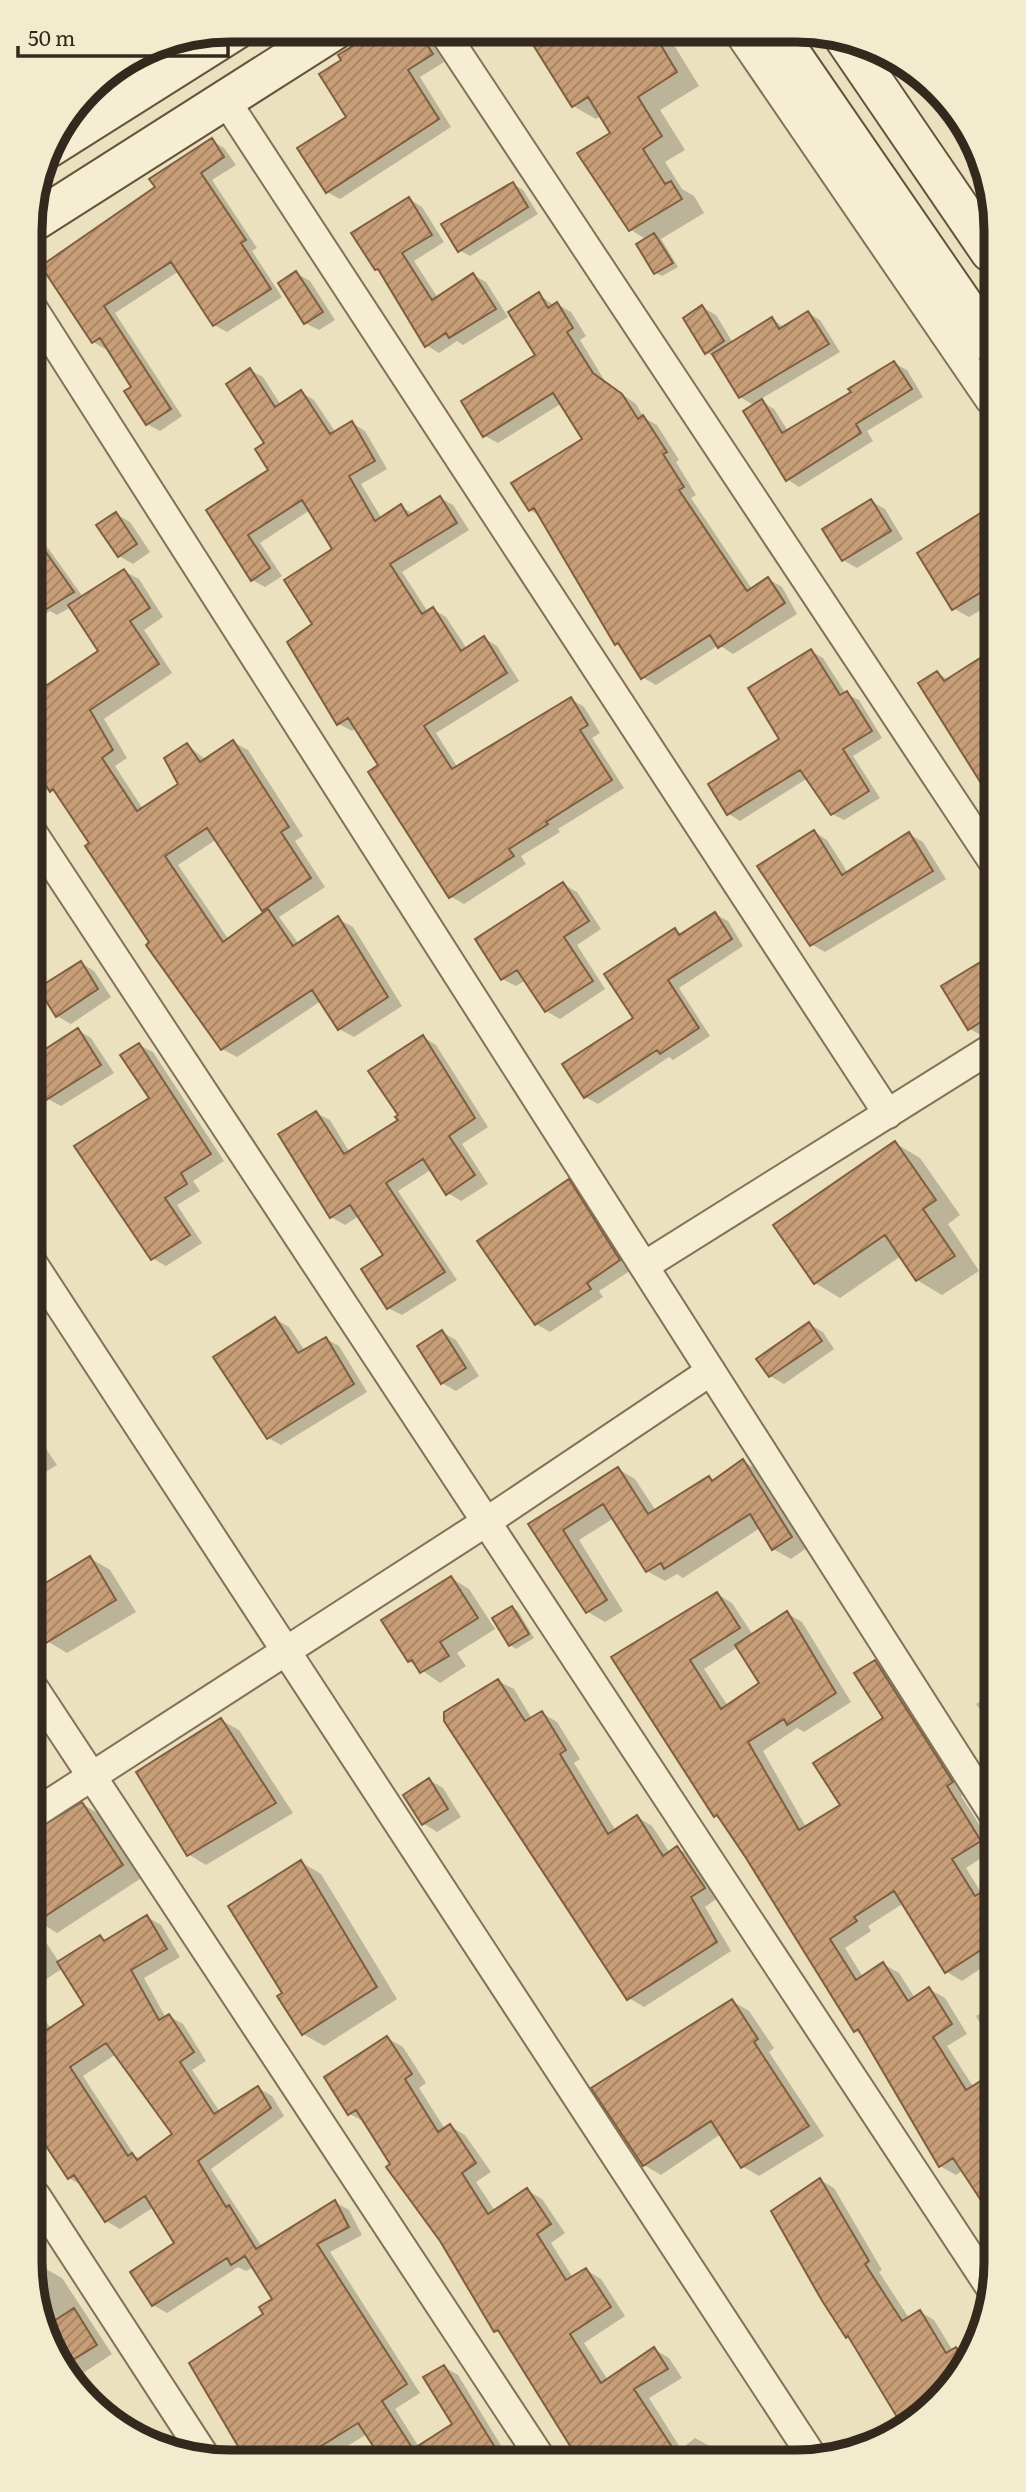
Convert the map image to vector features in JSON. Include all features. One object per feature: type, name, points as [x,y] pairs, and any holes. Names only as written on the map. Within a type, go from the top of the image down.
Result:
[{"type":"main road","points":[[42,216],[317,42]]},
{"type":"main road","points":[[783,42],[984,334]]},
{"type":"main road","points":[[72,130],[143,71],[203,44]]},
{"type":"main road","points":[[853,51],[984,243]]},
{"type":"street","points":[[450,42],[984,848]]},
{"type":"street","points":[[745,42],[984,391]]},
{"type":"street","points":[[226,101],[888,1114]]},
{"type":"street","points":[[42,322],[984,1798]]},
{"type":"street","points":[[42,847],[983,2277]]},
{"type":"street","points":[[644,1266],[984,1053]]},
{"type":"street","points":[[42,1278],[807,2449]]},
{"type":"street","points":[[42,1808],[486,1522],[712,1371]]},
{"type":"street","points":[[42,1701],[535,2450]]},
{"type":"street","points":[[42,2205],[199,2447]]},
{"type":"building","points":[[359,42],[425,42],[433,54],[408,70],[439,119],[326,193],[297,148],[346,117],[319,74],[341,60],[338,55]]},
{"type":"building","points":[[531,42],[659,42],[677,72],[638,97],[662,136],[643,149],[665,184],[671,181],[682,199],[629,231],[577,153],[610,133],[588,97],[572,107]]},
{"type":"building","points":[[212,138],[224,157],[201,173],[246,240],[241,243],[271,289],[213,326],[171,262],[104,306],[171,409],[146,425],[124,391],[131,387],[100,338],[92,343],[42,265],[155,187],[149,179]]},
{"type":"building","points":[[513,182],[528,207],[458,252],[441,224]]},
{"type":"building","points":[[409,197],[432,235],[402,253],[432,300],[473,273],[496,309],[449,338],[446,333],[425,347],[378,269],[375,270],[351,233]]},
{"type":"building","points":[[654,233],[673,263],[654,274],[636,244]]},
{"type":"building","points":[[296,271],[323,312],[304,324],[278,283]]},
{"type":"building","points":[[539,292],[548,308],[557,302],[573,328],[567,332],[593,373],[622,394],[638,419],[643,415],[667,452],[663,454],[684,487],[679,490],[747,591],[768,577],[785,603],[718,648],[710,635],[641,679],[618,643],[615,645],[534,508],[529,511],[511,483],[582,439],[553,393],[483,437],[461,401],[535,355],[508,312]]},
{"type":"building","points":[[702,305],[724,341],[705,354],[683,318]]},
{"type":"building","points":[[808,311],[829,344],[739,398],[712,354],[772,317],[779,329]]},
{"type":"building","points":[[894,361],[912,389],[856,424],[861,433],[786,481],[743,411],[762,399],[782,433],[851,392],[848,389]]},
{"type":"building","points":[[250,368],[275,407],[301,390],[330,434],[352,421],[375,461],[349,476],[375,521],[401,504],[408,516],[440,496],[457,523],[390,564],[422,614],[433,607],[461,651],[484,636],[507,673],[424,726],[452,769],[571,697],[588,725],[580,730],[612,780],[546,822],[548,824],[509,849],[514,856],[449,898],[368,772],[378,765],[348,718],[337,725],[287,642],[312,624],[284,580],[332,549],[302,500],[248,535],[270,568],[251,581],[206,510],[268,470],[255,449],[264,443],[226,384]]},
{"type":"building","points":[[871,499],[891,531],[842,561],[822,529]]},
{"type":"building","points":[[984,511],[984,590],[952,610],[917,553]]},
{"type":"building","points":[[116,512],[137,544],[118,557],[96,525]]},
{"type":"building","points":[[42,547],[74,592],[45,610],[42,606]]},
{"type":"building","points":[[124,569],[150,608],[130,621],[159,664],[90,710],[113,750],[102,758],[137,811],[178,784],[164,758],[187,743],[200,762],[233,740],[289,827],[281,832],[311,878],[262,911],[207,828],[165,856],[223,942],[268,909],[293,946],[338,916],[388,997],[338,1030],[312,990],[221,1050],[146,945],[149,942],[85,846],[89,843],[53,789],[50,792],[42,780],[42,688],[98,651],[68,605]]},
{"type":"building","points":[[811,649],[840,695],[847,691],[872,731],[843,749],[869,791],[831,815],[800,770],[727,815],[708,784],[779,739],[748,688]]},
{"type":"building","points":[[984,655],[984,788],[918,683],[937,671],[944,681]]},
{"type":"building","points":[[814,830],[842,875],[909,832],[933,871],[810,946],[757,866]]},
{"type":"building","points":[[563,882],[589,921],[564,937],[593,981],[545,1012],[517,970],[501,980],[475,939]]},
{"type":"building","points":[[715,912],[732,939],[668,980],[699,1028],[660,1054],[657,1050],[584,1098],[562,1064],[633,1018],[604,974],[675,928],[679,935]]},
{"type":"building","points":[[984,960],[984,1020],[968,1030],[941,986]]},
{"type":"building","points":[[81,961],[98,989],[56,1017],[42,994],[42,985]]},
{"type":"building","points":[[78,1028],[101,1065],[46,1100],[42,1094],[42,1051]]},
{"type":"building","points":[[423,1035],[475,1118],[449,1136],[475,1175],[446,1195],[423,1159],[386,1183],[445,1272],[387,1309],[361,1269],[383,1255],[350,1205],[330,1218],[278,1134],[316,1111],[344,1154],[398,1120],[395,1117],[398,1115],[368,1071]]},
{"type":"building","points":[[139,1043],[211,1154],[181,1173],[187,1184],[165,1198],[190,1235],[151,1260],[74,1146],[149,1098],[120,1055]]},
{"type":"building","points":[[895,1141],[936,1200],[923,1209],[955,1256],[916,1281],[885,1235],[814,1284],[773,1225]]},
{"type":"building","points":[[569,1179],[620,1260],[587,1283],[591,1289],[535,1325],[477,1241]]},
{"type":"building","points":[[275,1317],[298,1353],[326,1337],[354,1384],[267,1439],[213,1357]]},
{"type":"building","points":[[809,1322],[822,1341],[769,1377],[756,1359]]},
{"type":"building","points":[[442,1330],[466,1368],[441,1384],[417,1346]]},
{"type":"building","points":[[743,1459],[792,1537],[772,1550],[750,1514],[664,1569],[661,1563],[646,1572],[603,1504],[563,1530],[607,1600],[586,1613],[528,1524],[618,1467],[648,1514],[709,1476],[712,1481]]},
{"type":"building","points":[[90,1556],[116,1600],[46,1643],[42,1637],[42,1585]]},
{"type":"building","points":[[451,1576],[478,1618],[440,1642],[449,1656],[420,1673],[412,1660],[408,1662],[381,1620]]},
{"type":"building","points":[[717,1592],[740,1628],[690,1660],[721,1709],[759,1683],[735,1645],[787,1611],[836,1693],[787,1725],[784,1719],[748,1742],[799,1830],[840,1805],[813,1763],[883,1718],[854,1673],[875,1660],[953,1782],[947,1786],[981,1841],[952,1859],[975,1896],[984,1891],[984,1948],[945,1973],[894,1891],[854,1917],[857,1921],[830,1939],[856,1980],[883,1962],[908,2001],[929,1987],[952,2024],[933,2037],[966,2090],[984,2079],[984,2205],[953,2158],[939,2167],[858,2029],[854,2032],[746,1858],[717,1815],[714,1817],[611,1657]]},
{"type":"building","points":[[512,1606],[529,1634],[509,1646],[492,1618]]},
{"type":"building","points":[[498,1679],[525,1721],[542,1711],[566,1750],[560,1754],[608,1834],[637,1815],[663,1856],[677,1846],[705,1888],[691,1897],[717,1942],[627,2000],[444,1721],[444,1712]]},
{"type":"building","points":[[221,1718],[276,1803],[187,1856],[136,1772]]},
{"type":"building","points":[[429,1778],[448,1809],[422,1825],[403,1795]]},
{"type":"building","points":[[82,1802],[123,1865],[42,1918],[42,1826]]},
{"type":"building","points":[[301,1860],[377,1987],[302,2035],[277,1996],[282,1993],[228,1906]]},
{"type":"building","points":[[147,1915],[167,1949],[131,1970],[159,2020],[169,2014],[194,2052],[180,2062],[214,2114],[258,2086],[271,2108],[198,2161],[256,2249],[335,2200],[349,2227],[317,2244],[407,2384],[382,2401],[413,2449],[452,2424],[423,2377],[444,2365],[496,2449],[376,2450],[358,2423],[315,2450],[240,2450],[189,2363],[263,2314],[259,2307],[272,2299],[245,2256],[231,2265],[227,2258],[152,2306],[130,2272],[174,2243],[145,2196],[105,2222],[74,2175],[68,2179],[42,2140],[42,2033],[84,2005],[57,1962],[100,1935],[104,1941]],"holes":[[[106,2043],[172,2134],[137,2160],[132,2153],[128,2156],[70,2067]]]},
{"type":"building","points":[[732,1999],[758,2039],[754,2042],[809,2126],[741,2168],[711,2121],[643,2166],[591,2088]]},
{"type":"building","points":[[387,2036],[412,2074],[405,2079],[438,2132],[450,2124],[476,2163],[462,2173],[488,2214],[527,2188],[551,2224],[537,2234],[566,2280],[586,2268],[611,2307],[570,2334],[601,2383],[654,2347],[668,2369],[634,2389],[672,2447],[667,2450],[573,2450],[498,2330],[494,2332],[440,2241],[386,2167],[390,2164],[356,2110],[348,2115],[324,2077]]},
{"type":"building","points":[[820,2178],[869,2261],[865,2264],[902,2321],[920,2310],[946,2353],[956,2347],[960,2354],[937,2386],[898,2419],[848,2336],[846,2338],[821,2299],[771,2211]]},
{"type":"building","points":[[74,2308],[97,2345],[71,2361],[52,2322]]}]
